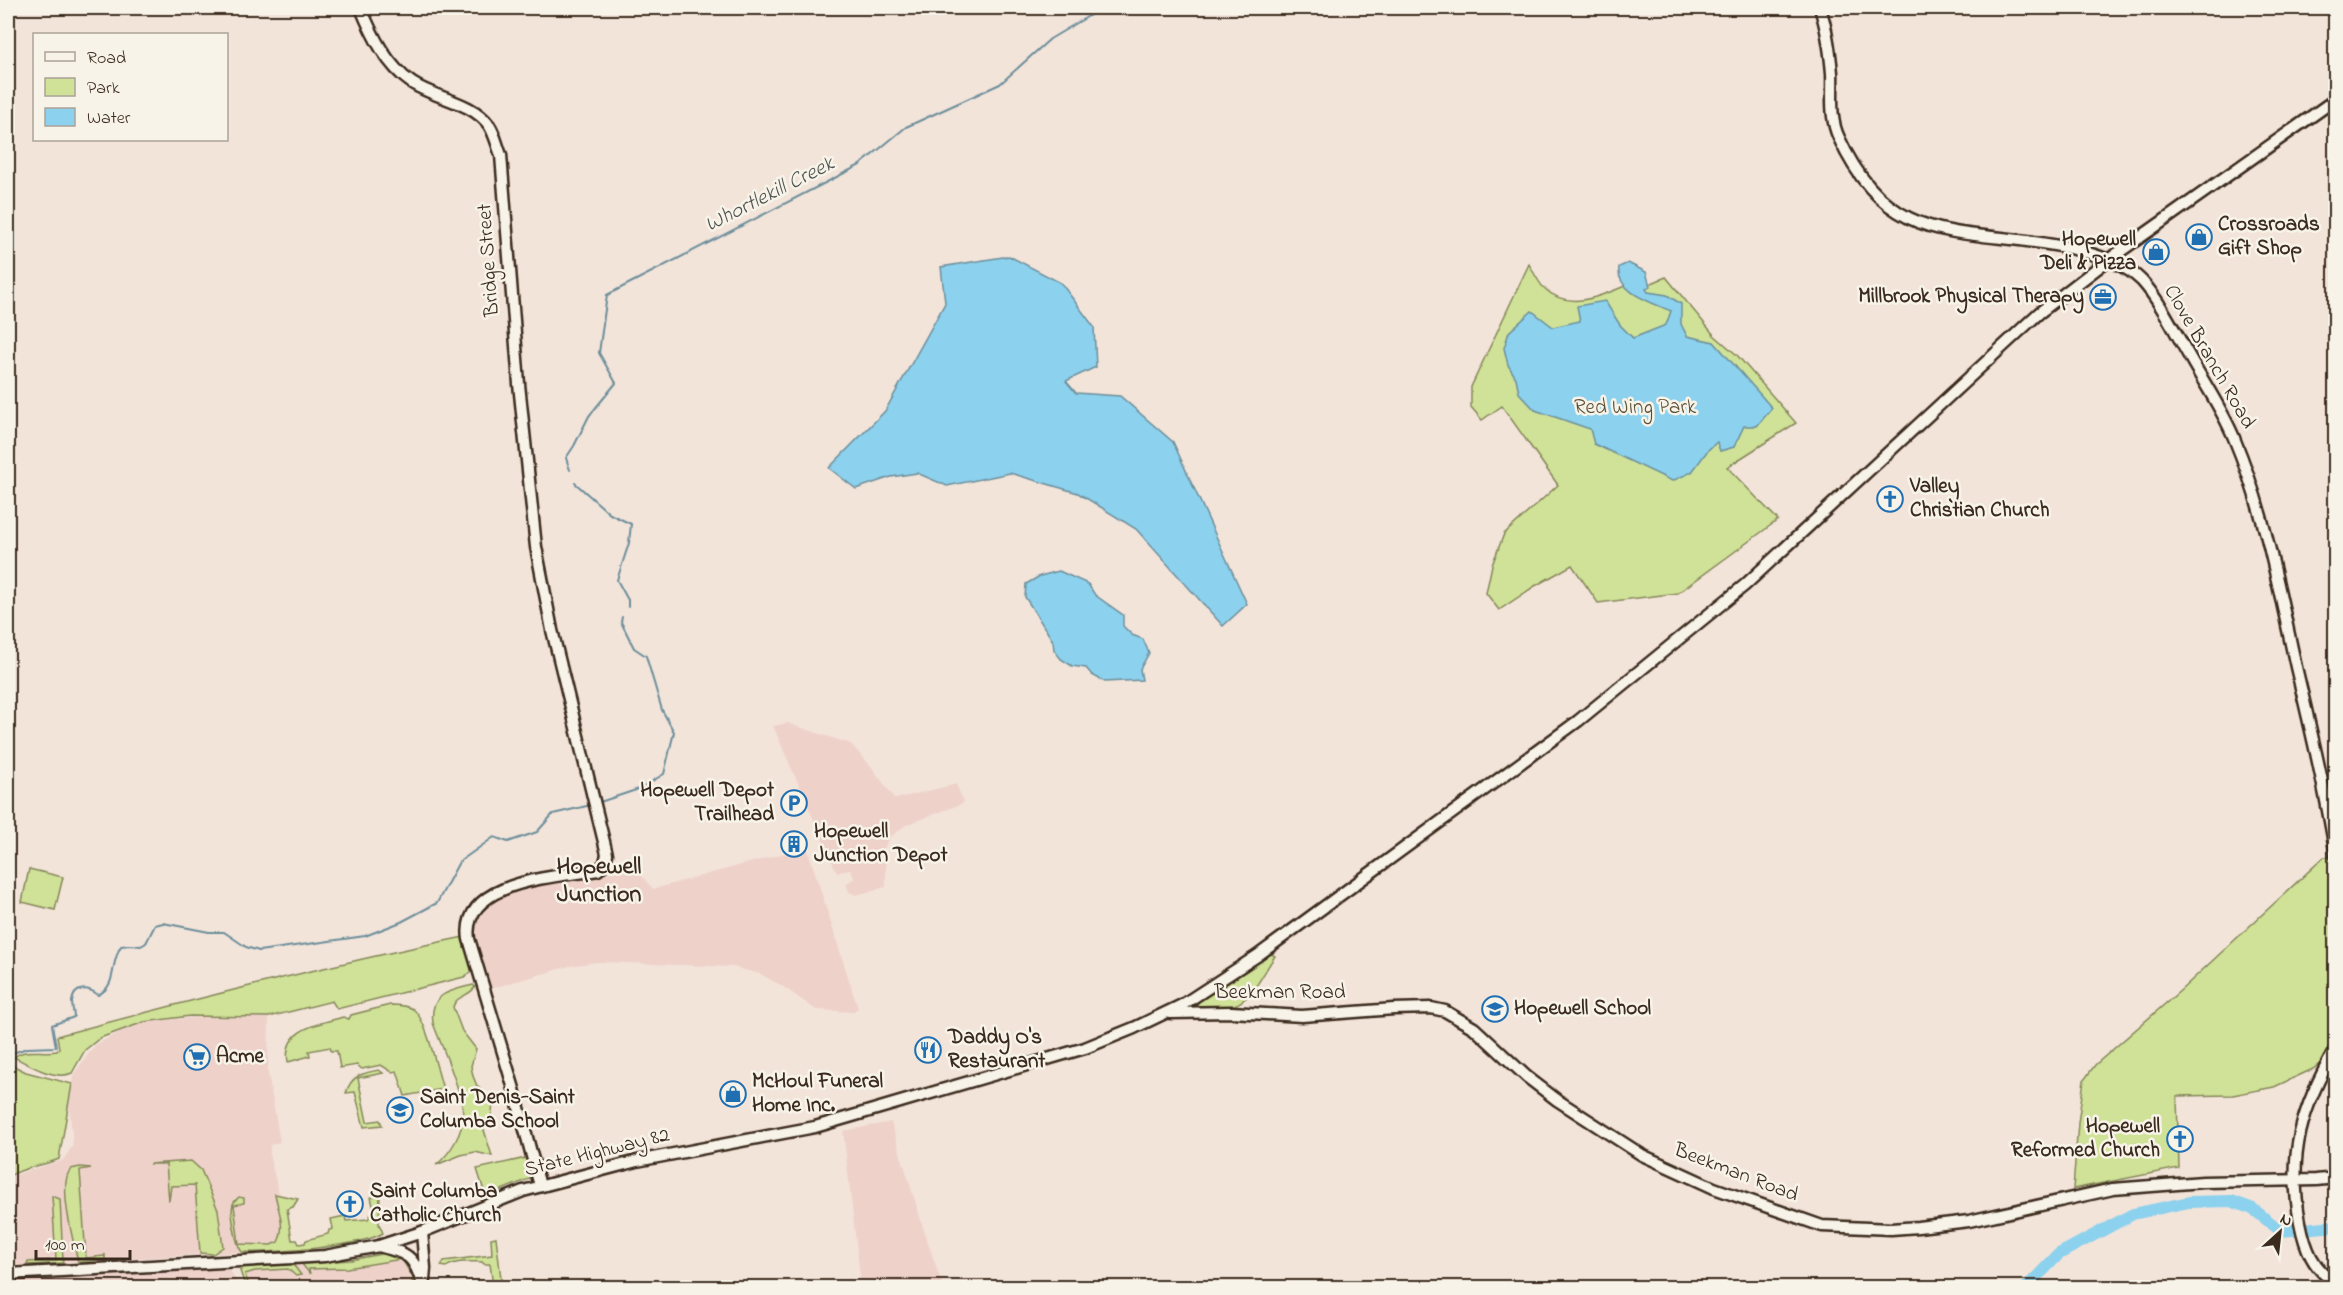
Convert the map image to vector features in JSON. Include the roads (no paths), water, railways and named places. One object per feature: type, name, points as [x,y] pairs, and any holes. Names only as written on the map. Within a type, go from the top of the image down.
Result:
[{"type":"main road","name":"Bridge Street","points":[[362,8],[379,46],[403,76],[422,89],[457,103],[481,117],[494,134],[501,155],[532,517],[552,630],[607,860],[598,870],[528,882],[493,894],[476,907],[470,916],[468,934],[540,1186]]},
{"type":"main road","name":"Clove Branch Road","points":[[1820,8],[1827,32],[1836,132],[1857,171],[1883,202],[1894,211],[1930,227],[1949,232],[2066,247],[2108,260],[2130,272],[2142,282],[2169,321],[2233,436],[2248,476],[2282,597],[2325,794],[2336,856]]},
{"type":"main road","points":[[1167,1013],[1257,956],[1497,782],[1666,651],[1779,554],[2007,341],[2074,285],[2336,99]]},
{"type":"main road","name":"Beekman Road","points":[[1167,1013],[1231,1012],[1302,1016],[1394,1009],[1431,1008],[1445,1011],[1474,1028],[1527,1077],[1557,1100],[1642,1155],[1714,1188],[1822,1226],[1891,1229],[1918,1227],[1969,1221],[2113,1189],[2203,1182],[2336,1178]]},
{"type":"main road","name":"State Highway 82","points":[[8,1274],[301,1258],[379,1246],[422,1232],[499,1200],[540,1186],[673,1153],[812,1128],[1085,1048],[1167,1013]]},
{"type":"main road","points":[[2336,1048],[2315,1086],[2302,1118],[2294,1181],[2304,1244],[2318,1268],[2336,1283]]},
{"type":"main road","points":[[422,1232],[425,1268],[423,1286]]},
{"type":"main road","points":[[379,1246],[409,1256],[414,1261],[423,1286]]},
{"type":"water","points":[[1009,256],[1061,283],[1094,327],[1096,367],[1066,381],[1076,393],[1120,396],[1173,442],[1247,604],[1223,626],[1136,529],[1078,493],[1010,473],[947,486],[917,473],[891,477],[856,489],[829,468],[885,411],[945,303],[941,267]]},
{"type":"water","points":[[1628,263],[1646,272],[1650,286],[1646,289],[1648,292],[1667,295],[1681,304],[1681,324],[1687,336],[1714,342],[1772,408],[1757,426],[1744,426],[1734,447],[1720,451],[1717,442],[1692,472],[1672,481],[1594,444],[1590,429],[1535,410],[1519,393],[1516,378],[1508,365],[1504,348],[1509,332],[1532,311],[1553,327],[1580,321],[1577,306],[1605,301],[1620,325],[1633,338],[1666,325],[1671,311],[1637,295],[1623,283],[1619,276],[1619,267]]},
{"type":"water","points":[[1059,571],[1088,584],[1095,595],[1123,615],[1123,626],[1132,635],[1143,639],[1149,653],[1140,669],[1142,680],[1105,682],[1092,675],[1086,668],[1072,666],[1061,659],[1054,650],[1053,641],[1025,597],[1026,584],[1040,576]]},
{"type":"waterway","name":"Whortlekill Creek","points":[[570,470],[566,458],[589,416],[616,383],[599,353],[607,295],[860,165],[906,127],[1000,84],[1050,39],[1102,8]]},
{"type":"waterway","name":"Whortlekill Creek","points":[[575,483],[610,514],[631,524],[629,543],[617,580],[628,600],[628,607]]},
{"type":"waterway","name":"Whortlekill Creek","points":[[600,802],[639,789],[664,774],[674,732],[662,710],[646,656],[634,648],[621,622],[622,617]]},
{"type":"waterway","name":"Whortlekill Creek","points":[[8,1061],[10,1054],[27,1048],[56,1047],[52,1025],[74,1017],[72,1002],[76,993],[86,989],[98,995],[104,991],[111,980],[117,953],[121,946],[141,946],[146,943],[155,925],[163,923],[209,932],[224,932],[246,947],[259,951],[365,936],[401,922],[437,903],[459,862],[494,837],[508,842],[537,832],[553,814],[591,805]]},
{"type":"waterway","points":[[2026,1288],[2059,1254],[2133,1214],[2189,1202],[2231,1201],[2253,1209],[2281,1231],[2336,1226]]},
{"type":"place","name":"Crossroads Gift Shop","points":[[2199,237]]},
{"type":"place","name":"Hopewell Deli & Pizza","points":[[2156,252]]},
{"type":"place","name":"Millbrook Physical Therapy","points":[[2103,297]]},
{"type":"place","name":"Valley Christian Church","points":[[1890,499]]},
{"type":"place","name":"Hopewell Depot Trailhead","points":[[794,803]]},
{"type":"place","name":"Hopewell Junction Depot","points":[[794,844]]},
{"type":"place","name":"Hopewell School","points":[[1495,1009]]},
{"type":"place","name":"Daddy O's Restaurant","points":[[928,1050]]},
{"type":"place","name":"Acme","points":[[197,1057]]},
{"type":"place","name":"McHoul Funeral Home Inc.","points":[[733,1094]]},
{"type":"place","name":"Saint Denis-Saint Columba School","points":[[400,1110]]},
{"type":"place","name":"Hopewell Reformed Church","points":[[2180,1139]]},
{"type":"place","name":"Saint Columba Catholic Church","points":[[350,1204]]},
{"type":"district","name":"Hopewell Junction","points":[[599,881]]},
{"type":"park label","name":"Red Wing Park","points":[[1635,408]]}]
